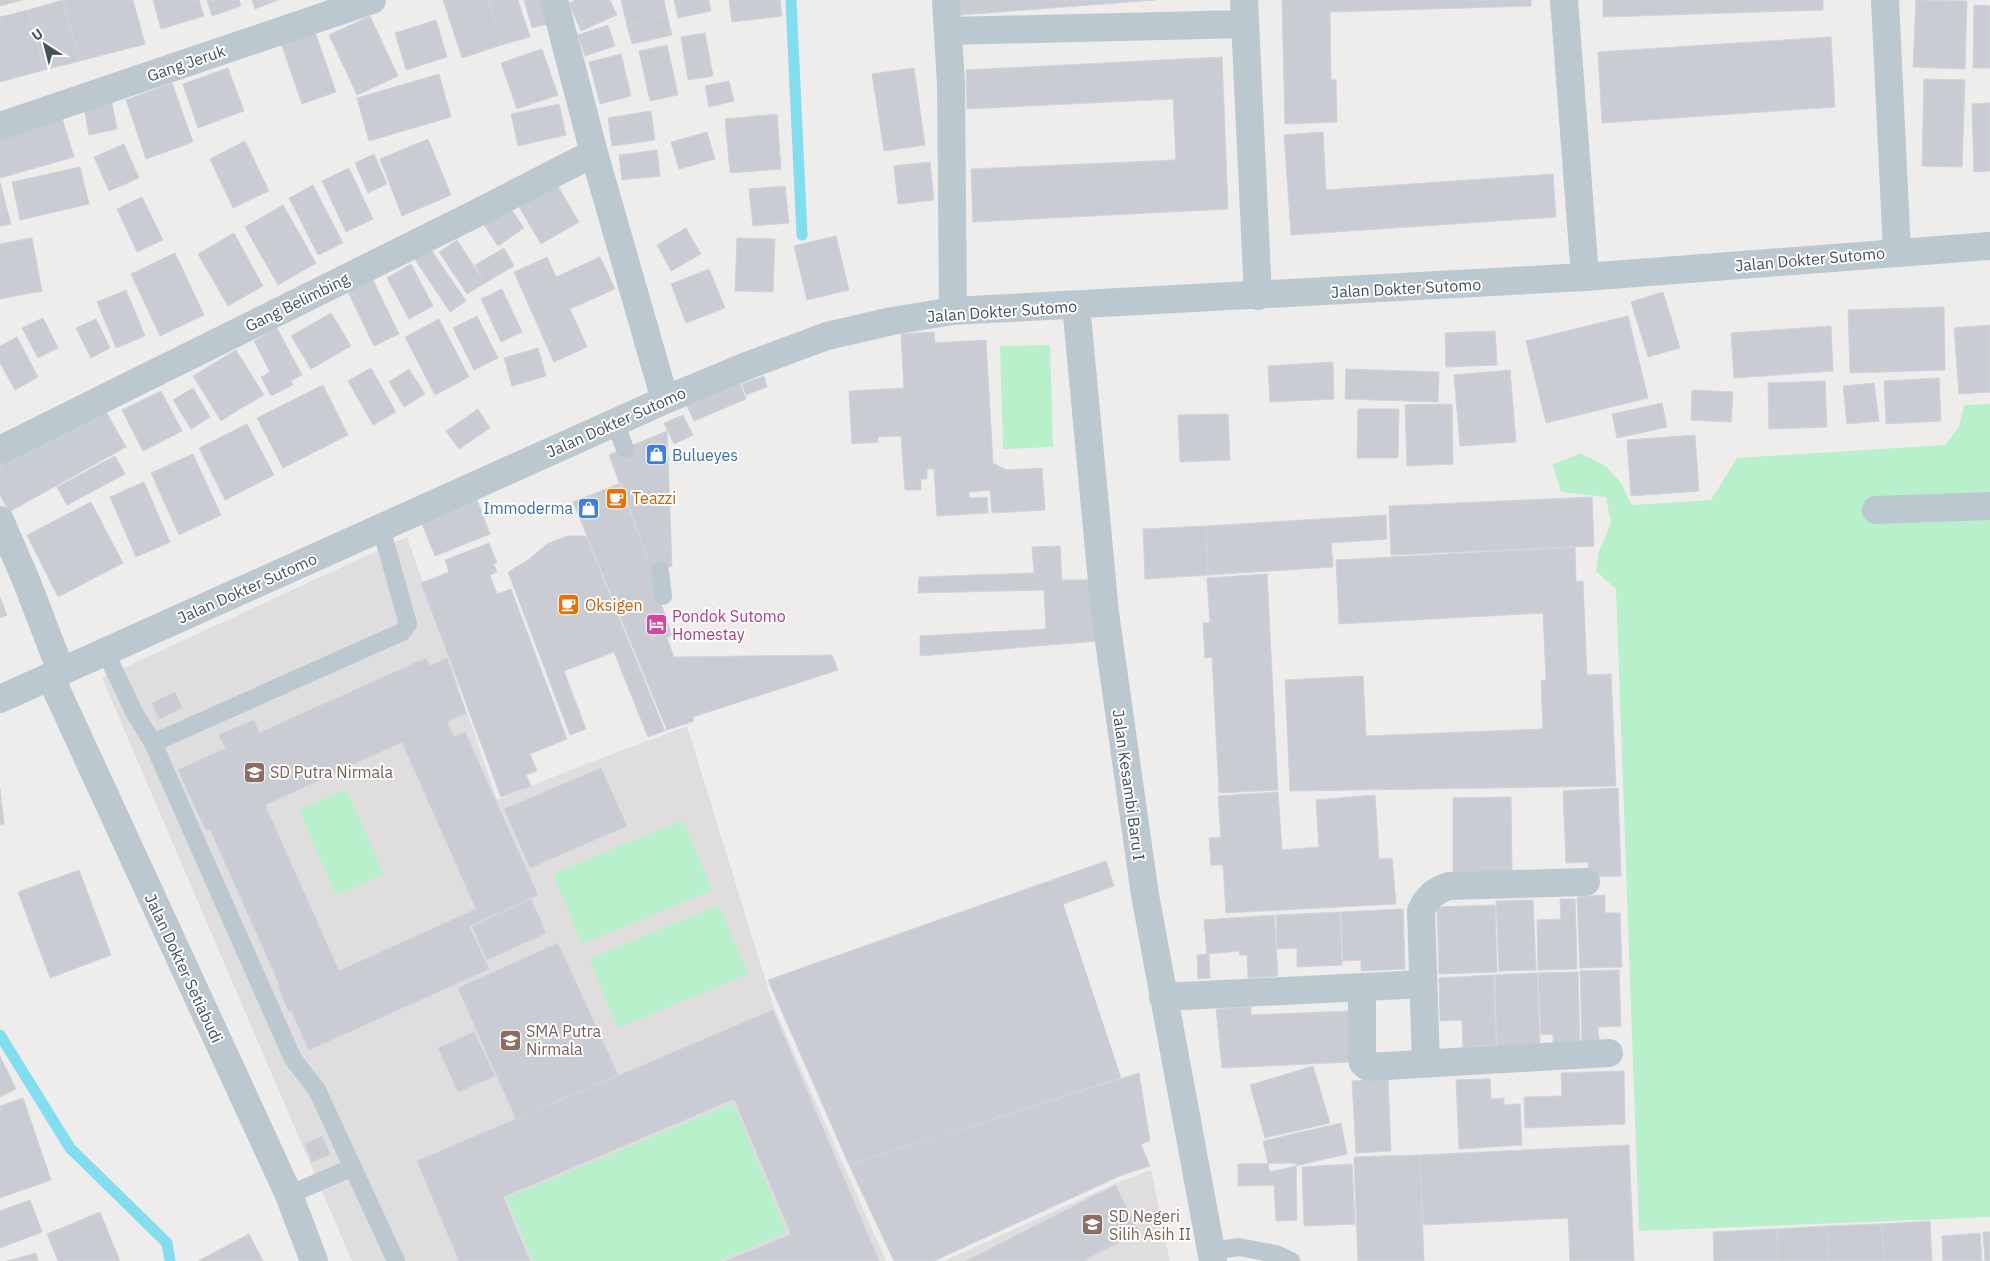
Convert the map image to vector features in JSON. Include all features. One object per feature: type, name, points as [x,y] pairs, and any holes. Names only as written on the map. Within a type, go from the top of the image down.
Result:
[{"type":"street","name":"Gang Jeruk","points":[[0,126],[372,0]]},
{"type":"street","points":[[554,0],[594,152],[665,400]]},
{"type":"street","points":[[946,0],[951,84],[953,311]]},
{"type":"street","points":[[1564,0],[1584,277]]},
{"type":"street","points":[[1885,0],[1897,252]]},
{"type":"street","points":[[948,31],[1244,12],[1258,296]]},
{"type":"street","name":"Gang Belimbing","points":[[0,450],[475,214],[594,152]]},
{"type":"street","name":"Jalan Dokter Sutomo","points":[[0,699],[665,400],[827,336],[892,321],[953,311],[1584,277],[1990,246]]},
{"type":"street","name":"Jalan Kesambi Baru I","points":[[1076,305],[1105,613],[1145,895],[1212,1256]]},
{"type":"street","points":[[1876,510],[1990,506]]},
{"type":"street","name":"Jalan Dokter Setiabudi","points":[[0,520],[26,580],[56,674],[289,1195],[314,1261]]},
{"type":"street","points":[[1426,1063],[1421,912],[1426,900],[1437,890],[1449,886],[1586,882]]},
{"type":"street","points":[[1163,997],[1423,984]]},
{"type":"street","points":[[1362,987],[1363,1063],[1368,1066],[1609,1053]]},
{"type":"lane","points":[[615,422],[625,449]]},
{"type":"lane","points":[[153,743],[406,629],[408,624],[381,528]]},
{"type":"lane","points":[[660,571],[663,596]]},
{"type":"lane","points":[[105,651],[134,712],[153,743],[293,1059],[317,1090],[396,1261]]},
{"type":"lane","points":[[289,1195],[353,1167]]},
{"type":"lane","points":[[1212,1256],[1239,1247],[1276,1254],[1291,1261]]},
{"type":"shaded area","points":[[407,537],[497,800],[687,726],[774,1008],[886,1261],[352,1261],[102,678]]},
{"type":"shaded area","name":"SD Negeri Silih Asih II","points":[[1151,1170],[1170,1261],[944,1261],[1119,1182]]},
{"type":"green space","points":[[1050,345],[1053,447],[1003,449],[1000,346]]},
{"type":"green space","points":[[1990,404],[1990,1217],[1639,1231],[1616,589],[1596,571],[1599,551],[1611,523],[1606,497],[1561,492],[1553,465],[1580,453],[1606,466],[1621,483],[1632,505],[1711,500],[1737,458],[1945,445],[1959,427],[1964,405]]},
{"type":"green space","points":[[346,789],[384,874],[336,895],[299,810]]},
{"type":"green space","points":[[683,820],[712,890],[582,944],[553,874]]},
{"type":"green space","points":[[719,905],[748,974],[618,1028],[589,959]]},
{"type":"green space","points":[[733,1103],[787,1232],[719,1261],[533,1261],[507,1198]]},
{"type":"building","points":[[0,0],[23,0],[0,6]]},
{"type":"building","points":[[63,0],[80,61],[44,70],[28,10]]},
{"type":"building","points":[[63,0],[133,0],[145,44],[80,61]]},
{"type":"building","points":[[153,0],[199,0],[204,16],[161,29]]},
{"type":"building","points":[[207,0],[239,0],[241,6],[212,16]]},
{"type":"building","points":[[252,0],[278,0],[255,9]]},
{"type":"building","points":[[443,0],[488,0],[501,45],[462,58]]},
{"type":"building","points":[[488,0],[518,0],[530,37],[501,45]]},
{"type":"building","points":[[524,0],[545,0],[552,23],[532,28]]},
{"type":"building","points":[[576,0],[610,0],[617,15],[581,31],[569,3]]},
{"type":"building","points":[[621,0],[664,0],[667,15],[627,25]]},
{"type":"building","points":[[674,0],[709,0],[711,11],[678,18]]},
{"type":"building","points":[[729,0],[780,0],[782,16],[732,22]]},
{"type":"building","points":[[960,0],[1155,0],[961,15]]},
{"type":"building","points":[[1282,0],[1531,0],[1531,6],[1330,12],[1331,80],[1336,80],[1337,122],[1285,124]]},
{"type":"building","points":[[1603,0],[1823,0],[1823,10],[1603,17]]},
{"type":"building","points":[[1916,0],[1967,1],[1965,69],[1913,67]]},
{"type":"building","points":[[1974,5],[1990,6],[1990,68],[1973,68]]},
{"type":"building","points":[[28,10],[44,70],[0,82],[0,17]]},
{"type":"building","points":[[667,15],[672,35],[632,44],[627,25]]},
{"type":"building","points":[[370,16],[398,76],[357,95],[329,35]]},
{"type":"building","points":[[436,20],[447,57],[406,70],[395,33]]},
{"type":"building","points":[[608,25],[615,46],[585,56],[578,35]]},
{"type":"building","points":[[315,32],[336,92],[302,104],[281,43]]},
{"type":"building","points":[[705,33],[713,76],[688,80],[681,37]]},
{"type":"building","points":[[1831,37],[1835,107],[1602,123],[1598,52]]},
{"type":"building","points":[[667,45],[678,95],[650,101],[639,51]]},
{"type":"building","points":[[542,49],[558,95],[517,109],[501,63]]},
{"type":"building","points":[[621,54],[631,96],[600,104],[589,62]]},
{"type":"building","points":[[1222,57],[1228,209],[973,222],[971,169],[1176,160],[1173,99],[967,109],[966,70]]},
{"type":"building","points":[[228,68],[244,111],[198,128],[183,84]]},
{"type":"building","points":[[914,68],[925,145],[884,151],[872,74]]},
{"type":"building","points":[[439,74],[451,117],[369,141],[357,98]]},
{"type":"building","points":[[1924,79],[1965,80],[1962,167],[1922,166]]},
{"type":"building","points":[[729,81],[734,101],[709,107],[705,86]]},
{"type":"building","points":[[172,83],[193,142],[146,159],[126,100]]},
{"type":"building","points":[[111,98],[117,129],[89,135],[83,103]]},
{"type":"building","points":[[1990,103],[1990,171],[1974,172],[1972,104]]},
{"type":"building","points":[[559,104],[566,135],[518,146],[511,114]]},
{"type":"building","points":[[651,111],[655,140],[612,146],[608,118]]},
{"type":"building","points":[[777,114],[781,169],[730,173],[725,119]]},
{"type":"building","points":[[62,118],[74,157],[0,178],[0,137]]},
{"type":"building","points":[[707,132],[715,159],[679,169],[671,142]]},
{"type":"building","points":[[1323,132],[1326,190],[1553,174],[1556,217],[1291,235],[1284,135]]},
{"type":"building","points":[[428,139],[451,195],[402,216],[380,159]]},
{"type":"building","points":[[245,141],[269,191],[233,208],[210,159]]},
{"type":"building","points":[[124,144],[139,178],[109,191],[94,157]]},
{"type":"building","points":[[657,150],[660,176],[622,180],[619,155]]},
{"type":"building","points":[[374,154],[387,184],[368,193],[355,163]]},
{"type":"building","points":[[930,162],[934,200],[898,204],[894,166]]},
{"type":"building","points":[[80,167],[89,204],[20,220],[12,182]]},
{"type":"building","points":[[349,168],[373,219],[346,232],[322,181]]},
{"type":"building","points":[[0,182],[11,224],[0,226]]},
{"type":"building","points":[[556,183],[579,222],[541,244],[518,205]]},
{"type":"building","points":[[313,185],[343,243],[318,255],[289,198]]},
{"type":"building","points":[[785,186],[789,223],[753,226],[749,189]]},
{"type":"building","points":[[142,197],[163,240],[137,252],[117,209]]},
{"type":"building","points":[[505,200],[524,228],[498,246],[479,217]]},
{"type":"building","points":[[283,205],[316,263],[278,285],[245,227]]},
{"type":"building","points":[[686,228],[701,254],[671,271],[657,245]]},
{"type":"building","points":[[234,233],[263,286],[228,306],[198,254]]},
{"type":"building","points":[[836,236],[849,290],[807,300],[794,246]]},
{"type":"building","points":[[32,238],[42,291],[0,299],[0,244]]},
{"type":"building","points":[[737,238],[775,239],[773,292],[735,291]]},
{"type":"building","points":[[457,240],[485,283],[467,294],[439,252]]},
{"type":"building","points":[[430,248],[466,301],[450,312],[414,258]]},
{"type":"building","points":[[504,248],[514,266],[485,283],[475,265]]},
{"type":"building","points":[[175,253],[204,315],[160,336],[131,274]]},
{"type":"building","points":[[547,257],[556,277],[600,257],[615,289],[570,309],[587,347],[554,362],[514,272]]},
{"type":"building","points":[[411,264],[433,306],[409,319],[387,278]]},
{"type":"building","points":[[709,269],[725,308],[686,323],[671,284]]},
{"type":"building","points":[[373,280],[399,334],[374,346],[348,292]]},
{"type":"building","points":[[502,289],[522,332],[501,342],[481,299]]},
{"type":"building","points":[[126,290],[145,336],[116,348],[97,302]]},
{"type":"building","points":[[1663,292],[1680,348],[1648,357],[1631,302]]},
{"type":"building","points":[[1944,307],[1945,370],[1850,373],[1848,310]]},
{"type":"building","points":[[331,313],[351,346],[311,369],[291,336]]},
{"type":"building","points":[[477,316],[498,358],[474,370],[453,328]]},
{"type":"building","points":[[1628,316],[1648,398],[1546,423],[1526,341]]},
{"type":"building","points":[[43,318],[58,348],[38,358],[22,328]]},
{"type":"building","points":[[96,319],[110,348],[91,358],[76,328]]},
{"type":"building","points":[[439,319],[469,377],[435,395],[405,337]]},
{"type":"building","points":[[1990,325],[1990,392],[1959,394],[1954,328]]},
{"type":"building","points":[[1831,326],[1833,371],[1734,378],[1731,333]]},
{"type":"building","points":[[277,328],[302,375],[291,381],[293,385],[271,396],[261,377],[270,372],[254,341]]},
{"type":"building","points":[[1495,331],[1497,365],[1446,367],[1445,333]]},
{"type":"building","points":[[934,332],[935,343],[986,340],[993,463],[1006,470],[1042,468],[1045,510],[992,513],[990,490],[969,492],[969,498],[987,497],[988,513],[937,516],[934,469],[927,469],[927,479],[921,479],[921,490],[905,490],[901,436],[878,437],[878,442],[852,444],[849,391],[904,388],[901,334]]},
{"type":"building","points":[[17,337],[38,377],[15,390],[0,363],[0,346]]},
{"type":"building","points":[[538,348],[546,376],[512,386],[504,358]]},
{"type":"building","points":[[236,350],[264,395],[238,410],[211,365]]},
{"type":"building","points":[[1333,362],[1334,399],[1270,402],[1268,366]]},
{"type":"building","points":[[211,365],[238,410],[221,421],[193,376]]},
{"type":"building","points":[[371,368],[396,412],[373,425],[348,381]]},
{"type":"building","points":[[409,369],[425,394],[404,407],[389,382]]},
{"type":"building","points":[[1346,369],[1439,372],[1438,402],[1345,399]]},
{"type":"building","points":[[1510,370],[1516,442],[1460,446],[1454,375]]},
{"type":"building","points":[[764,376],[767,387],[746,395],[742,384]]},
{"type":"building","points":[[1939,378],[1941,421],[1886,424],[1884,381]]},
{"type":"building","points":[[1825,381],[1827,427],[1769,429],[1768,383]]},
{"type":"building","points":[[1874,383],[1879,421],[1847,424],[1843,386]]},
{"type":"building","points":[[740,384],[746,399],[694,421],[687,406]]},
{"type":"building","points":[[323,385],[348,435],[283,468],[257,418]]},
{"type":"building","points":[[193,388],[210,417],[191,429],[173,400]]},
{"type":"building","points":[[1692,390],[1733,392],[1731,422],[1691,420]]},
{"type":"building","points":[[161,391],[182,431],[143,451],[122,410]]},
{"type":"building","points":[[1662,403],[1667,427],[1617,438],[1612,414]]},
{"type":"building","points":[[1452,404],[1453,464],[1407,466],[1405,405]]},
{"type":"building","points":[[104,408],[126,447],[9,512],[0,495],[0,465]]},
{"type":"building","points":[[478,409],[490,428],[459,449],[446,431]]},
{"type":"building","points":[[1358,409],[1399,409],[1398,458],[1357,458]]},
{"type":"building","points":[[1228,414],[1230,460],[1180,462],[1178,415]]},
{"type":"building","points":[[683,415],[693,435],[674,444],[664,423]]},
{"type":"building","points":[[247,424],[274,475],[225,500],[199,448]]},
{"type":"building","points":[[667,431],[672,566],[651,575],[672,635],[667,638],[674,657],[832,655],[838,670],[693,717],[694,721],[667,730],[603,575],[647,558],[609,455]]},
{"type":"building","points":[[1695,435],[1699,491],[1631,496],[1627,440]]},
{"type":"building","points":[[193,454],[221,515],[179,535],[151,473]]},
{"type":"building","points":[[115,456],[125,474],[67,505],[57,487]]},
{"type":"building","points":[[144,482],[170,542],[136,557],[110,497]]},
{"type":"building","points":[[621,483],[647,558],[603,575],[573,502]]},
{"type":"building","points":[[476,497],[490,534],[435,556],[420,519]]},
{"type":"building","points":[[1592,497],[1594,546],[1391,555],[1389,506]]},
{"type":"building","points":[[91,502],[123,563],[58,597],[27,535]]},
{"type":"building","points":[[1386,515],[1387,539],[1331,543],[1333,567],[1208,575],[1206,526]]},
{"type":"building","points":[[1206,526],[1208,575],[1145,579],[1143,529]]},
{"type":"building","points":[[567,536],[586,536],[665,731],[648,737],[614,652],[564,671],[586,729],[570,735],[508,572],[528,560],[547,544]]},
{"type":"building","points":[[489,543],[497,563],[494,564],[497,572],[490,575],[497,594],[511,589],[567,739],[530,754],[537,771],[526,775],[531,786],[501,797],[421,583],[449,572],[445,560]]},
{"type":"building","points":[[1060,546],[1062,580],[1090,580],[1097,641],[920,656],[920,636],[1046,629],[1044,590],[918,593],[919,577],[1034,573],[1032,547]]},
{"type":"building","points":[[1575,547],[1576,582],[1583,581],[1587,675],[1611,674],[1616,786],[1290,791],[1285,680],[1363,676],[1366,736],[1543,729],[1541,681],[1546,680],[1543,613],[1339,624],[1336,560]]},
{"type":"building","points":[[1267,574],[1278,790],[1219,793],[1212,657],[1205,658],[1203,623],[1210,623],[1207,578]]},
{"type":"building","points":[[0,597],[7,615],[0,618]]},
{"type":"building","points":[[426,658],[430,666],[447,658],[466,713],[447,722],[454,737],[465,732],[538,895],[469,926],[489,969],[309,1050],[291,1010],[289,1012],[278,987],[280,986],[210,829],[206,831],[178,770],[226,748],[219,735],[254,720],[259,733]],"holes":[[[402,742],[476,909],[339,971],[265,805]]]},
{"type":"building","points":[[175,692],[182,708],[159,719],[152,703]]},
{"type":"building","points":[[601,768],[627,826],[530,868],[504,809]]},
{"type":"building","points":[[0,788],[4,824],[0,825]]},
{"type":"building","points":[[1618,788],[1621,876],[1589,877],[1588,862],[1566,863],[1563,791]]},
{"type":"building","points":[[1278,792],[1282,850],[1319,847],[1316,800],[1375,795],[1379,859],[1392,858],[1396,904],[1226,913],[1223,865],[1211,865],[1209,838],[1221,837],[1218,796]]},
{"type":"building","points":[[1511,797],[1512,871],[1453,872],[1453,798]]},
{"type":"building","points":[[1106,861],[1114,886],[1063,904],[1121,1078],[849,1165],[768,980]]},
{"type":"building","points":[[79,870],[111,955],[50,978],[18,892]]},
{"type":"building","points":[[1605,895],[1605,913],[1620,913],[1622,967],[1580,968],[1577,897]]},
{"type":"building","points":[[531,899],[546,933],[487,960],[472,926]]},
{"type":"building","points":[[1560,899],[1575,899],[1577,969],[1538,970],[1537,920],[1561,919]]},
{"type":"building","points":[[1533,900],[1536,970],[1499,971],[1496,901]]},
{"type":"building","points":[[1495,905],[1497,972],[1439,974],[1437,907]]},
{"type":"building","points":[[1403,909],[1405,969],[1361,971],[1361,960],[1343,961],[1341,912]]},
{"type":"building","points":[[1340,912],[1342,965],[1297,967],[1297,948],[1277,949],[1276,915]]},
{"type":"building","points":[[1274,915],[1278,976],[1248,978],[1247,955],[1240,955],[1239,951],[1207,954],[1204,920]]},
{"type":"building","points":[[558,943],[618,1075],[516,1119],[458,988]]},
{"type":"building","points":[[1209,954],[1210,978],[1198,979],[1197,955]]},
{"type":"building","points":[[1619,970],[1621,1026],[1598,1027],[1599,1041],[1582,1041],[1580,971]]},
{"type":"building","points":[[1578,972],[1580,1042],[1553,1043],[1553,1034],[1541,1035],[1538,973]]},
{"type":"building","points":[[1537,973],[1540,1044],[1497,1046],[1495,975]]},
{"type":"building","points":[[1494,975],[1496,1045],[1463,1047],[1462,1020],[1440,1021],[1439,978]]},
{"type":"building","points":[[1251,1007],[1251,1015],[1350,1011],[1352,1062],[1222,1068],[1216,1009]]},
{"type":"building","points":[[773,1010],[879,1261],[726,1261],[791,1234],[734,1099],[503,1197],[530,1261],[459,1261],[417,1161]]},
{"type":"building","points":[[474,1032],[495,1076],[458,1092],[438,1048]]},
{"type":"building","points":[[0,1056],[16,1089],[0,1097]]},
{"type":"building","points":[[1313,1066],[1330,1123],[1265,1138],[1250,1085]]},
{"type":"building","points":[[1624,1071],[1625,1124],[1525,1128],[1524,1097],[1562,1096],[1561,1073]]},
{"type":"building","points":[[1139,1073],[1150,1141],[1141,1144],[1150,1166],[1122,1175],[934,1261],[894,1261],[849,1165]]},
{"type":"building","points":[[1388,1079],[1391,1151],[1356,1153],[1352,1081]]},
{"type":"building","points":[[1490,1079],[1491,1099],[1504,1098],[1504,1105],[1520,1104],[1522,1145],[1459,1149],[1456,1080]]},
{"type":"building","points":[[23,1098],[51,1180],[0,1198],[0,1106]]},
{"type":"building","points":[[1341,1123],[1347,1154],[1270,1172],[1263,1141]]},
{"type":"building","points":[[322,1136],[330,1154],[312,1162],[305,1144]]},
{"type":"building","points":[[1629,1145],[1634,1261],[1570,1261],[1568,1218],[1423,1225],[1420,1155]]},
{"type":"building","points":[[1420,1155],[1424,1261],[1358,1261],[1354,1157]]},
{"type":"building","points":[[1296,1163],[1297,1220],[1276,1221],[1274,1185],[1238,1186],[1238,1164]]},
{"type":"building","points":[[1352,1164],[1355,1224],[1304,1226],[1302,1167]]},
{"type":"building","points":[[1115,1185],[1139,1232],[1083,1261],[966,1261]]},
{"type":"building","points":[[30,1200],[42,1232],[0,1248],[0,1211]]},
{"type":"building","points":[[100,1212],[120,1261],[58,1261],[47,1234]]},
{"type":"building","points":[[1930,1221],[1932,1261],[1884,1261],[1882,1224]]},
{"type":"building","points":[[1882,1224],[1884,1261],[1828,1261],[1827,1226]]},
{"type":"building","points":[[1827,1226],[1828,1261],[1778,1261],[1777,1229]]},
{"type":"building","points":[[1777,1229],[1778,1261],[1714,1261],[1713,1232]]},
{"type":"building","points":[[1983,1232],[1990,1232],[1990,1261],[1985,1261]]},
{"type":"building","points":[[1980,1233],[1982,1261],[1943,1261],[1942,1236]]},
{"type":"building","points":[[249,1234],[263,1261],[198,1261]]},
{"type":"building","points":[[36,1253],[38,1261],[7,1261]]},
{"type":"waterway","points":[[791,0],[802,235]]},
{"type":"waterway","points":[[0,1035],[70,1148],[167,1243],[170,1261]]},
{"type":"place","name":"Bulueyes","points":[[656,455]]},
{"type":"place","name":"Teazzi","points":[[616,498]]},
{"type":"place","name":"Immoderma","points":[[589,508]]},
{"type":"place","name":"Oksigen","points":[[569,605]]},
{"type":"place","name":"Pondok Sutomo Homestay","points":[[656,625]]},
{"type":"place","name":"SD Putra Nirmala","points":[[254,772]]},
{"type":"place","name":"SMA Putra Nirmala","points":[[510,1040]]},
{"type":"place","name":"SD Negeri Silih Asih II","points":[[1093,1225]]}]
